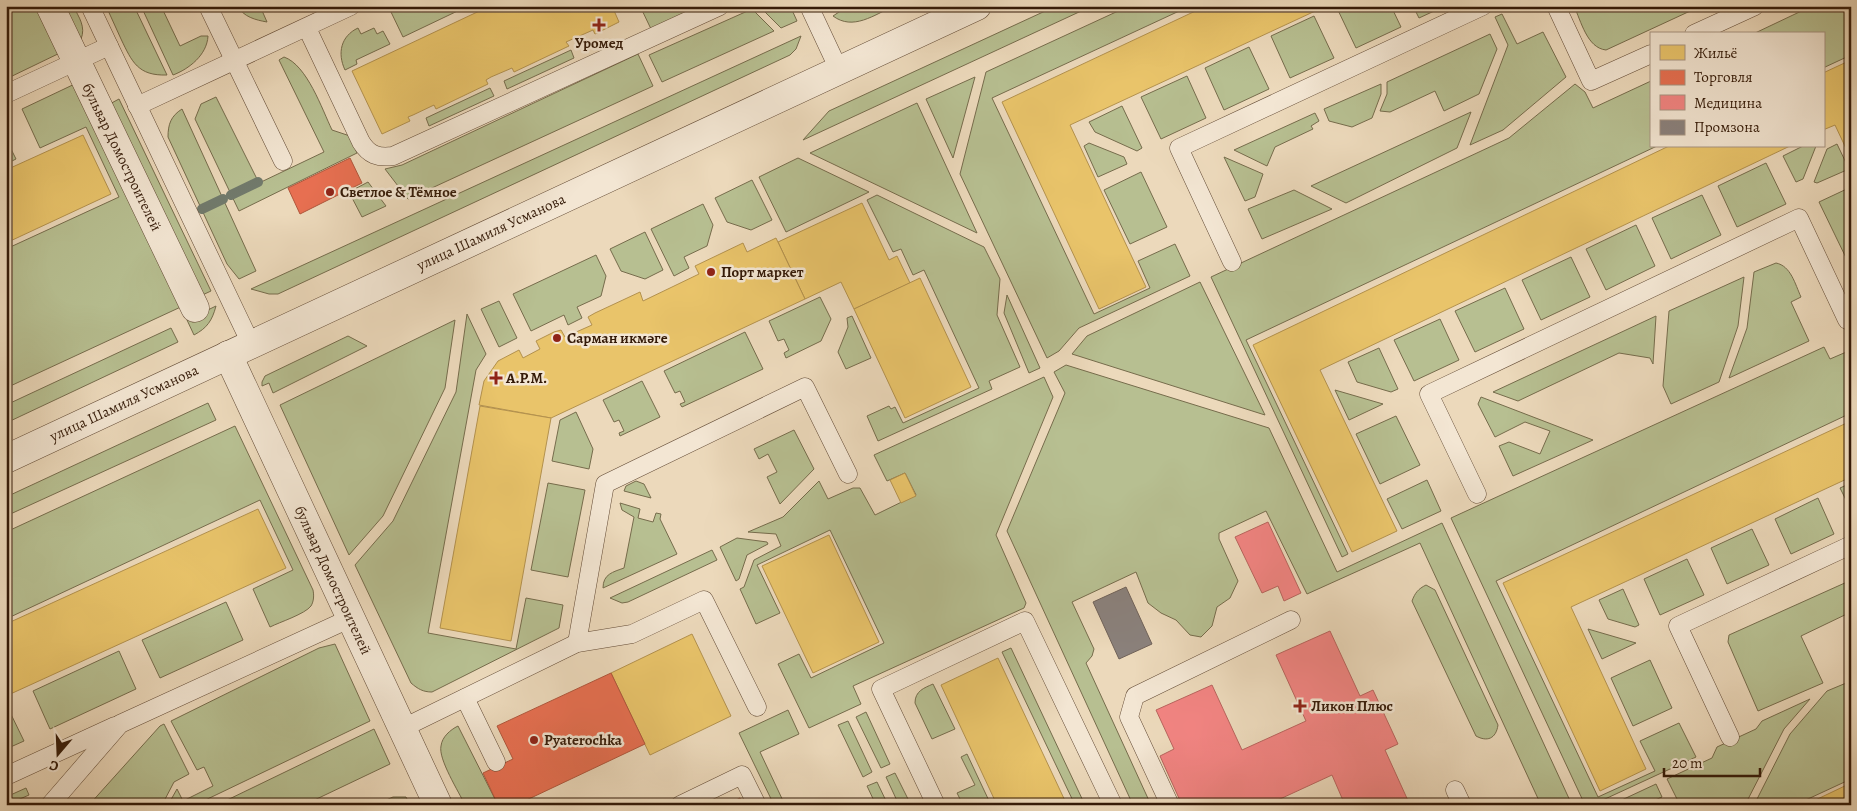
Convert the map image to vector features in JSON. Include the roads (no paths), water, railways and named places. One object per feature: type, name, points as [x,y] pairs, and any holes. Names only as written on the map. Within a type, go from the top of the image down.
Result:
[{"type":"street","name":"бульвар Домостроителей","points":[[50,6],[195,308]]},
{"type":"street","name":"улица Шамиля Усманова","points":[[6,459],[976,6]]},
{"type":"street","name":"бульвар Домостроителей","points":[[239,350],[351,618],[438,805]]},
{"type":"lane","points":[[90,6],[138,106],[239,350]]},
{"type":"lane","points":[[208,6],[283,161]]},
{"type":"lane","points":[[138,106],[351,6]]},
{"type":"lane","points":[[307,28],[361,142],[366,150],[374,156],[383,158],[393,156],[720,6]]},
{"type":"lane","points":[[809,6],[839,70]]},
{"type":"lane","points":[[1232,262],[1179,148],[1482,6]]},
{"type":"lane","points":[[1556,6],[1591,81],[1650,54]]},
{"type":"lane","points":[[1698,32],[1755,6]]},
{"type":"lane","points":[[6,94],[109,46]]},
{"type":"lane","points":[[1477,494],[1429,394],[1799,218],[1847,320],[1851,318]]},
{"type":"lane","points":[[577,642],[605,484],[805,387],[848,474]]},
{"type":"lane","points":[[1730,737],[1678,626],[1851,545]]},
{"type":"lane","points":[[403,728],[577,642],[632,634],[704,600],[757,707]]},
{"type":"lane","points":[[6,776],[351,618]]},
{"type":"lane","points":[[1170,805],[1128,717],[1134,696],[1291,620]]},
{"type":"lane","points":[[936,805],[881,689],[1025,621],[1113,805]]},
{"type":"lane","points":[[465,698],[496,762]]},
{"type":"lane","points":[[50,805],[120,724]]},
{"type":"lane","points":[[680,805],[742,775],[757,805]]},
{"type":"waterway","points":[[231,195],[258,182]]},
{"type":"waterway","points":[[202,209],[223,199]]},
{"type":"place","name":"Уромед","points":[[599,25]]},
{"type":"place","name":"Светлое & Тёмное","points":[[330,192]]},
{"type":"place","name":"Порт маркет","points":[[711,272]]},
{"type":"place","name":"Сарман икмәге","points":[[557,338]]},
{"type":"place","name":"А.Р.М.","points":[[496,378]]},
{"type":"place","name":"Ликон Плюс","points":[[1300,706]]},
{"type":"place","name":"Pyaterochka","points":[[534,740]]}]
